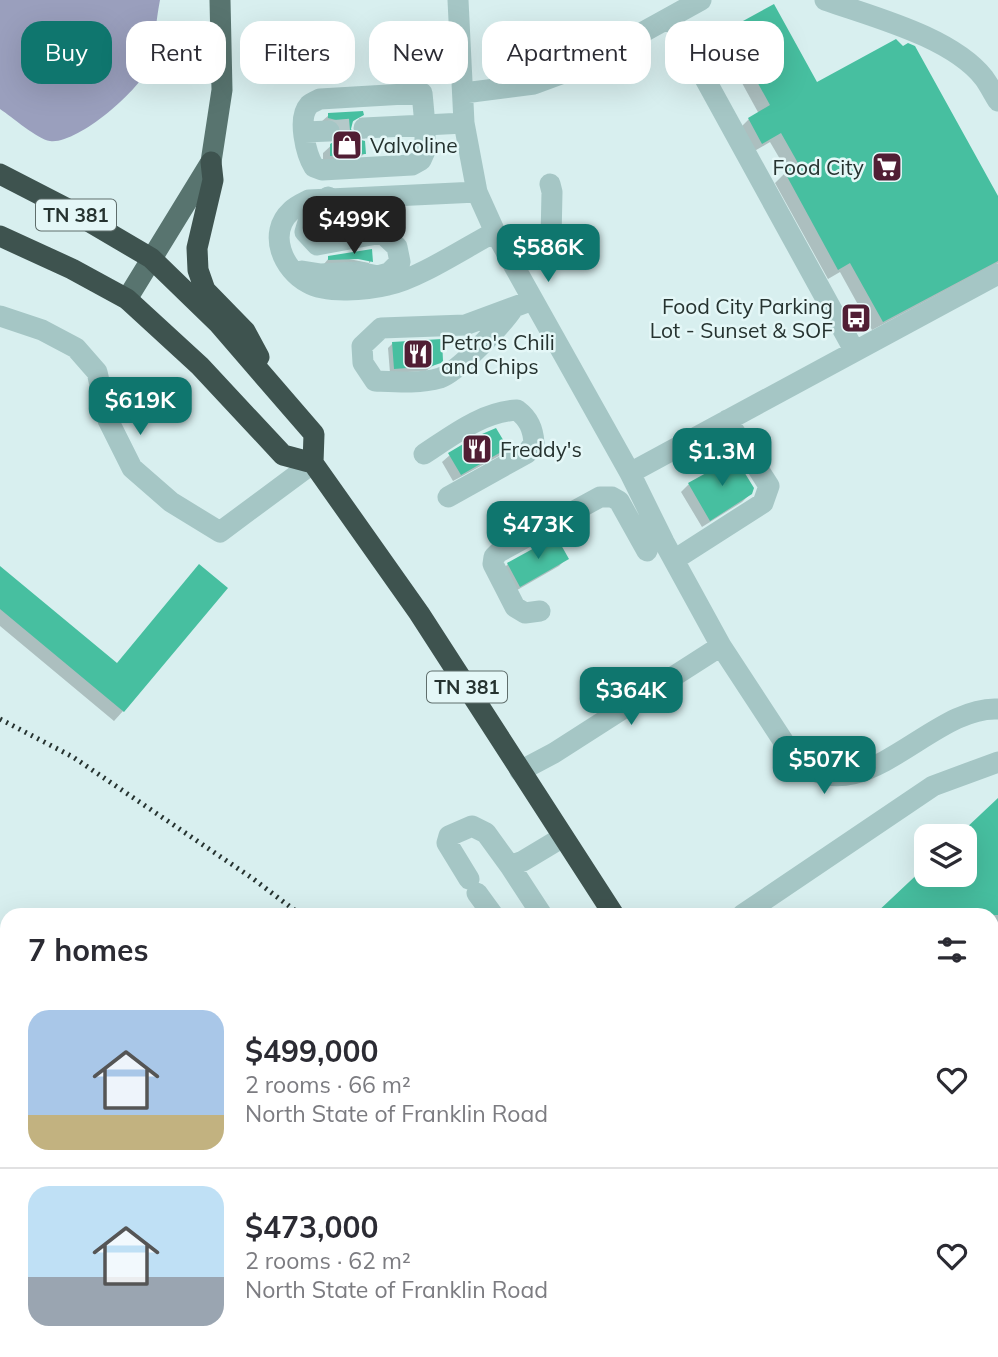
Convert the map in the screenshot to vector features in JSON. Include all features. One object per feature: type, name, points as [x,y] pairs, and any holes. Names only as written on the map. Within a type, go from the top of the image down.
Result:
[{"type":"highway","points":[[211,162],[213,180],[197,248],[198,271],[205,290],[245,331],[279,393]]},
{"type":"highway","name":"TN 381","points":[[0,174],[66,208],[150,258],[218,323],[314,434],[313,463],[419,613],[606,908]]},
{"type":"highway","name":"TN 381","points":[[0,236],[72,269],[127,299],[200,366],[284,455],[313,463]]},
{"type":"main road","points":[[127,299],[211,162],[222,90],[220,0]]},
{"type":"street","points":[[458,0],[464,122],[477,192],[511,261],[524,304],[630,472],[721,646],[793,756],[805,768],[821,775],[844,777],[875,766],[962,716],[983,708],[998,709]]},
{"type":"street","points":[[464,93],[534,84],[580,67],[701,0]]},
{"type":"street","points":[[825,0],[905,28],[951,49],[983,76],[998,101]]},
{"type":"street","points":[[671,17],[854,350]]},
{"type":"street","points":[[422,93],[425,125],[425,150],[421,160],[412,165],[322,170],[314,167],[306,153],[304,116],[310,104],[320,99],[422,93]]},
{"type":"street","points":[[364,128],[464,122]]},
{"type":"street","points":[[305,132],[329,131]]},
{"type":"street","points":[[511,261],[551,239],[550,184]]},
{"type":"street","points":[[477,192],[309,200],[289,212],[279,230],[279,250],[290,269],[308,284],[335,290],[389,285],[423,271],[495,232]]},
{"type":"street","points":[[290,269],[321,274],[358,272],[378,276],[389,274],[400,262],[397,247],[382,233],[317,245],[305,232],[311,212],[328,197]]},
{"type":"street","points":[[630,472],[998,274]]},
{"type":"street","points":[[524,304],[442,377],[406,382],[375,381],[363,363],[362,346],[381,328],[465,325],[524,304]]},
{"type":"street","points":[[0,316],[42,330],[76,348],[97,372],[108,420],[132,468],[171,502],[220,532],[313,463]]},
{"type":"street","points":[[424,454],[488,416],[517,410],[525,416],[533,431],[534,443],[527,453],[448,497]]},
{"type":"street","points":[[674,559],[763,503],[769,486],[727,421]]},
{"type":"street","points":[[540,611],[525,613],[515,607],[493,564],[494,557],[499,552],[600,497],[612,497],[619,501],[647,551]]},
{"type":"street","points":[[520,771],[554,753],[721,646]]},
{"type":"street","points":[[752,908],[933,786],[998,761]]},
{"type":"street","points":[[488,908],[447,843],[449,836],[472,826],[486,833],[537,908]]},
{"type":"street","points":[[510,866],[563,837]]},
{"type":"shaded area","points":[[0,0],[160,0],[157,21],[126,21],[126,84],[137,84],[90,126],[75,135],[50,141],[32,132],[0,109]]},
{"type":"building","name":"Food City","points":[[774,4],[783,21],[743,21]]},
{"type":"building","name":"Food City","points":[[784,22],[817,82],[896,39],[903,46],[908,43],[915,46],[998,196],[998,261],[883,322],[850,263],[838,270],[784,171],[798,163],[781,133],[762,144],[748,118],[770,105],[758,84],[784,84]]},
{"type":"building","name":"Valvoline","points":[[363,111],[364,115],[353,121],[351,129],[357,139],[365,141],[366,154],[330,156],[330,144],[340,138],[342,130],[336,120],[328,118],[328,113]]},
{"type":"building","points":[[372,249],[373,262],[358,259],[328,260],[328,256]]},
{"type":"building","name":"Petro's Chili and Chips","points":[[442,339],[441,363],[394,369],[392,342]]},
{"type":"building","name":"Freddy's","points":[[496,428],[508,448],[461,475],[448,453]]},
{"type":"building","points":[[735,457],[754,488],[752,494],[710,521],[688,483]]},
{"type":"building","points":[[556,536],[569,559],[520,587],[507,563]]},
{"type":"building","points":[[199,564],[228,588],[124,712],[0,609],[0,566],[117,663]]},
{"type":"building","points":[[998,798],[998,908],[881,908],[914,877],[914,887],[977,887],[977,824],[970,824]]},
{"type":"tunnel","points":[[329,131],[364,128]]},
{"type":"railway","points":[[0,719],[73,757],[252,878],[292,908]]},
{"type":"place","name":"Valvoline","points":[[347,145]]},
{"type":"place","name":"Food City","points":[[887,167]]},
{"type":"place","name":"Food City Parking Lot - Sunset & SOF","points":[[856,318]]},
{"type":"place","name":"Petro's Chili and Chips","points":[[418,354]]},
{"type":"place","name":"Freddy's","points":[[477,449]]}]
